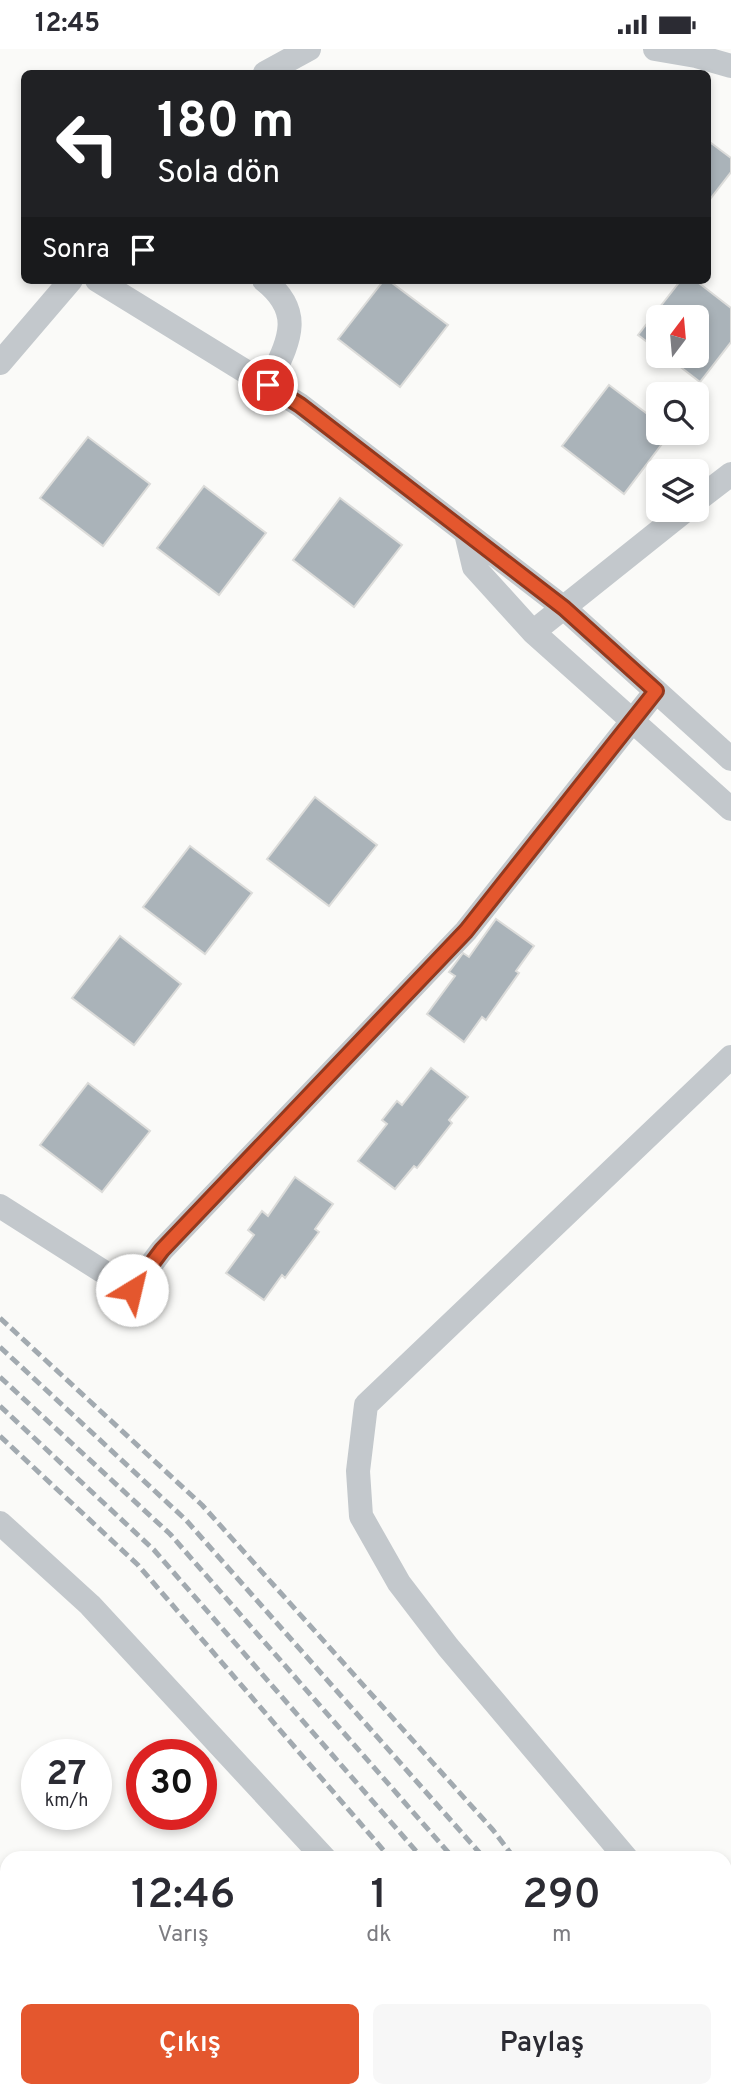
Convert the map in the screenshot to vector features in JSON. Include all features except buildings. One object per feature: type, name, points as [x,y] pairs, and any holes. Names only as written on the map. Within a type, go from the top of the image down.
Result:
[{"type":"street","points":[[271,70],[310,49]]},
{"type":"street","points":[[655,49],[696,56],[731,66]]},
{"type":"street","points":[[0,363],[68,284]]},
{"type":"street","points":[[104,284],[300,405],[564,608],[731,759]]},
{"type":"street","points":[[268,385],[287,344],[290,322],[286,303],[279,292],[269,284]]},
{"type":"street","points":[[709,491],[731,474]]},
{"type":"street","points":[[533,632],[671,522]]},
{"type":"street","points":[[466,533],[474,567],[533,632],[731,809]]},
{"type":"street","points":[[0,1206],[132,1290],[162,1250],[466,931],[634,723],[656,691]]},
{"type":"street","points":[[620,1851],[448,1647],[398,1583],[361,1515],[358,1471],[364,1418],[366,1405],[731,1057]]},
{"type":"street","points":[[0,1524],[90,1605],[318,1851]]},
{"type":"railway","points":[[0,1318],[202,1505],[509,1851]]},
{"type":"railway","points":[[0,1347],[186,1520],[478,1851]]},
{"type":"railway","points":[[0,1377],[170,1534],[447,1851]]},
{"type":"railway","points":[[0,1406],[154,1550],[416,1851]]},
{"type":"railway","points":[[0,1436],[138,1565],[384,1851]]},
{"type":"route","points":[[132,1290],[162,1250],[466,931],[634,723],[656,691],[564,608],[300,405],[268,385]]}]
